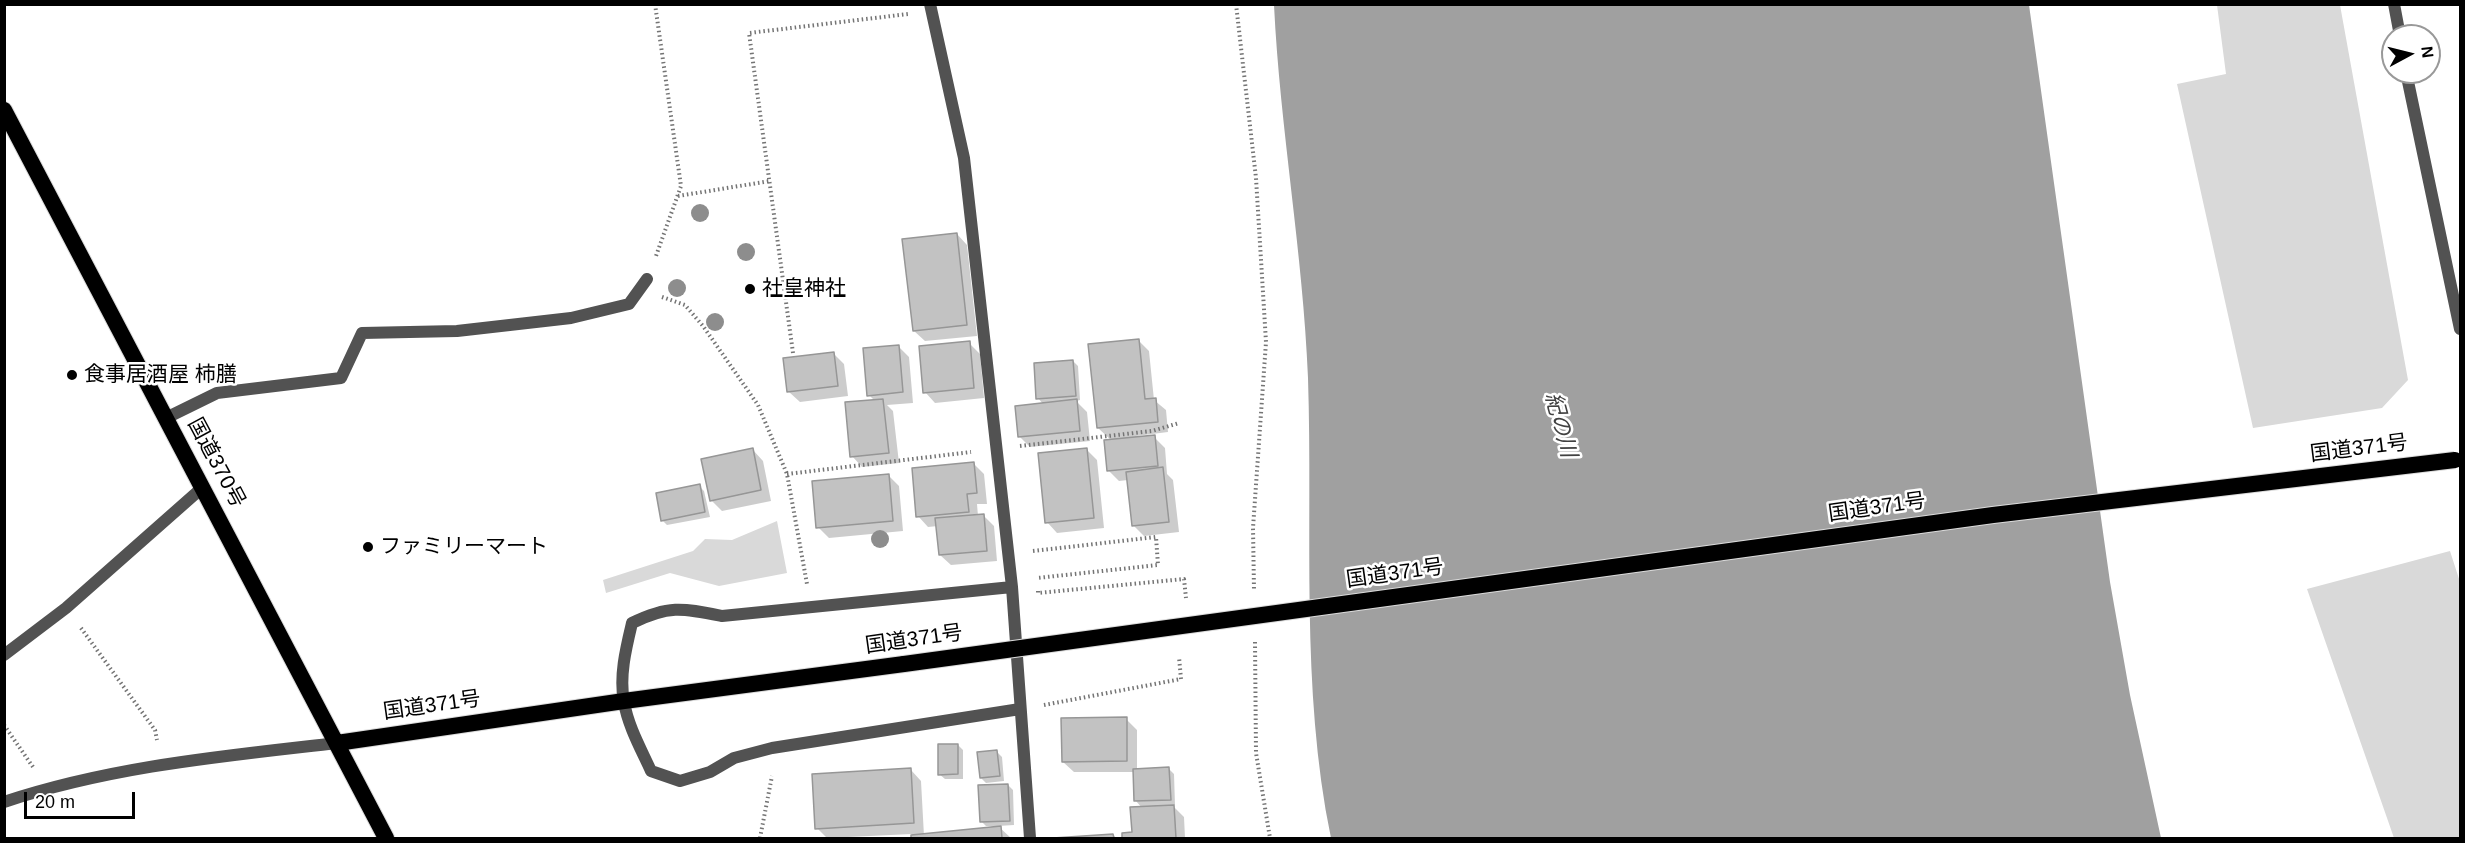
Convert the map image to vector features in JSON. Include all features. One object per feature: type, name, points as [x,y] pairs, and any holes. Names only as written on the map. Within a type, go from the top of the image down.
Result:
[{"type":"highway","name":"国道370号","points":[[4,110],[386,838]]},
{"type":"highway","name":"国道371号","points":[[337,743],[624,701],[1993,515],[2458,459]]},
{"type":"street","points":[[2394,4],[2398,24]]},
{"type":"street","points":[[930,8],[964,158],[1012,587],[1030,838]]},
{"type":"street","points":[[2409,84],[2460,328]]},
{"type":"street","points":[[166,418],[217,393],[341,378],[362,333],[457,331],[571,318],[629,304],[644,284]]},
{"type":"street","points":[[4,655],[66,608],[203,487]]},
{"type":"street","points":[[1012,587],[722,616],[689,609],[657,611],[632,623],[624,658],[624,701],[636,738],[651,771],[680,781],[710,772],[734,758],[772,748],[1020,709]]},
{"type":"street","points":[[4,802],[45,789],[161,764],[337,743]]},
{"type":"path","points":[[655,4],[681,186],[644,284],[685,305],[704,326],[758,405],[787,474],[807,585],[796,586]]},
{"type":"path","points":[[1236,4],[1256,178],[1266,342],[1254,528],[1254,599]]},
{"type":"path","points":[[793,353],[749,33],[930,8]]},
{"type":"path","points":[[678,196],[770,181]]},
{"type":"path","points":[[787,474],[1152,432],[1179,423]]},
{"type":"path","points":[[1008,554],[1156,537],[1158,565],[1036,578],[1038,593],[1184,579],[1186,599]]},
{"type":"path","points":[[66,608],[155,730],[161,764]]},
{"type":"path","points":[[1255,635],[1257,753],[1270,838]]},
{"type":"path","points":[[1020,709],[1181,679],[1179,657]]},
{"type":"path","points":[[4,726],[31,762],[45,789]]},
{"type":"path","points":[[760,838],[772,776]]},
{"type":"shaded area","points":[[2217,5],[2340,5],[2408,380],[2382,408],[2253,428],[2177,84],[2226,74]]},
{"type":"shaded area","points":[[777,521],[787,573],[719,586],[670,573],[606,593],[603,580],[693,551],[705,539],[732,540]]},
{"type":"shaded area","points":[[2450,551],[2460,582],[2460,838],[2394,838],[2307,589]]},
{"type":"water","name":"紀の川","points":[[1274,5],[2029,5],[2110,582],[2130,695],[2161,838],[1331,838],[1321,781],[1311,667],[1308,378],[1305,331],[1281,98]]},
{"type":"building","points":[[957,233],[967,325],[913,331],[902,239]]},
{"type":"building","points":[[1139,339],[1145,399],[1156,398],[1158,422],[1097,428],[1088,344]]},
{"type":"building","points":[[970,341],[974,388],[923,393],[919,346]]},
{"type":"building","points":[[899,345],[903,392],[867,396],[863,348]]},
{"type":"building","points":[[834,352],[838,386],[787,392],[783,358]]},
{"type":"building","points":[[1073,360],[1076,396],[1036,399],[1034,363]]},
{"type":"building","points":[[883,399],[889,453],[850,457],[845,402]]},
{"type":"building","points":[[1077,399],[1080,431],[1018,437],[1015,406]]},
{"type":"building","points":[[1155,435],[1158,466],[1107,471],[1104,440]]},
{"type":"building","points":[[753,448],[761,490],[710,501],[701,459]]},
{"type":"building","points":[[1087,448],[1094,518],[1045,523],[1038,453]]},
{"type":"building","points":[[974,462],[977,493],[967,494],[969,512],[916,517],[912,468]]},
{"type":"building","points":[[1163,467],[1169,522],[1132,526],[1126,472]]},
{"type":"building","points":[[889,474],[893,521],[816,528],[812,481]]},
{"type":"building","points":[[700,484],[705,512],[661,521],[656,493]]},
{"type":"building","points":[[984,514],[987,551],[939,555],[935,518]]},
{"type":"building","points":[[1127,717],[1127,761],[1062,762],[1061,718]]},
{"type":"building","points":[[938,744],[958,744],[958,774],[938,775]]},
{"type":"building","points":[[997,750],[1000,776],[980,778],[977,752]]},
{"type":"building","points":[[1169,767],[1171,800],[1134,801],[1133,769]]},
{"type":"building","points":[[911,768],[914,823],[815,829],[812,774]]},
{"type":"building","points":[[1008,784],[1010,821],[980,822],[978,785]]},
{"type":"building","points":[[1174,805],[1176,838],[1122,838],[1122,833],[1132,832],[1130,807]]},
{"type":"building","points":[[1001,826],[1002,838],[911,838],[911,835]]},
{"type":"building","points":[[1113,834],[1114,838],[1053,838]]},
{"type":"place","name":"社皇神社","points":[[750,289]]},
{"type":"place","name":"食事居酒屋 柿膳","points":[[72,375]]},
{"type":"place","name":"ファミリーマート","points":[[368,547]]}]
